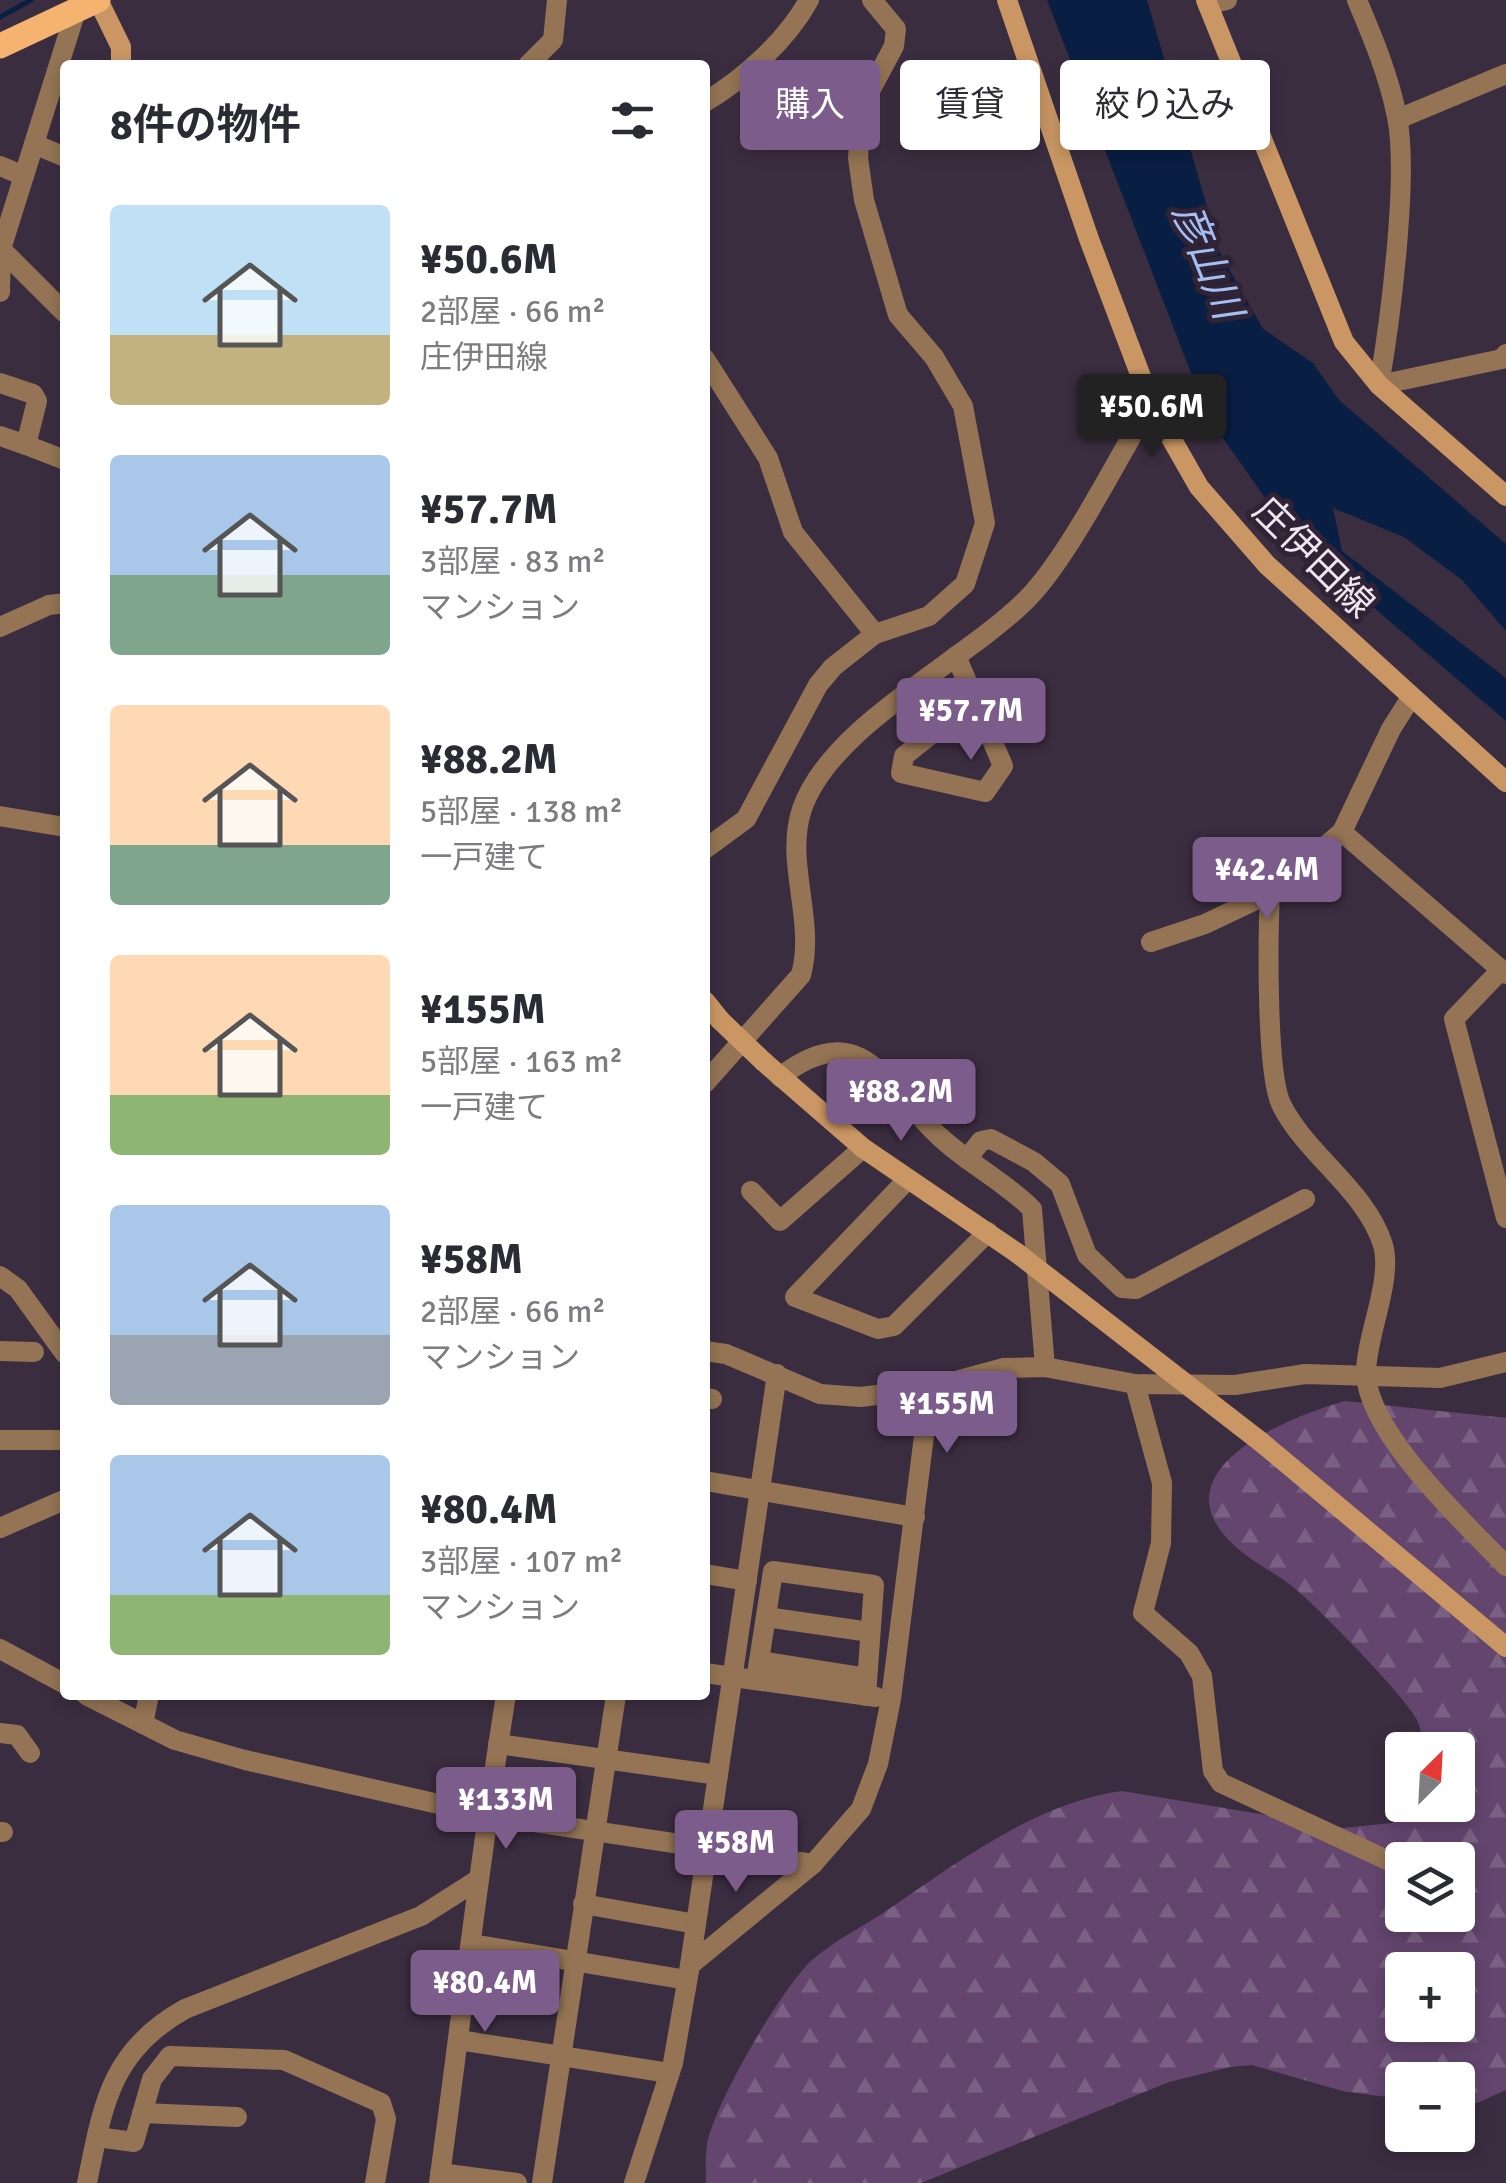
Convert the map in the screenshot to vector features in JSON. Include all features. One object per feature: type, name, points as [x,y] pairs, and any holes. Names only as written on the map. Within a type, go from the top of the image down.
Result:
[{"type":"main road","name":"庄伊田線","points":[[1007,0],[1088,240],[1151,403],[1199,487],[1266,565],[1506,782]]},
{"type":"main road","points":[[1214,1],[1320,289],[1344,342],[1379,385],[1506,496]]},
{"type":"main road","points":[[0,46],[93,2],[121,48],[121,60]]},
{"type":"main road","points":[[710,1010],[780,1077],[864,1148],[1017,1253],[1261,1442],[1506,1647]]},
{"type":"street","points":[[533,60],[553,40],[557,0]]},
{"type":"street","points":[[710,99],[796,25],[809,0]]},
{"type":"street","points":[[710,845],[746,819],[818,684],[832,667],[875,634],[928,616],[966,584],[984,523],[963,406],[934,358],[898,315],[864,200],[858,158],[862,106],[894,46],[896,29],[872,0]]},
{"type":"street","points":[[1357,0],[1380,56],[1398,119],[1398,191],[1379,385],[1506,354]]},
{"type":"street","points":[[69,60],[93,2]]},
{"type":"street","points":[[1398,119],[1506,74]]},
{"type":"street","points":[[0,292],[1,249],[34,144],[60,81]]},
{"type":"street","points":[[34,144],[60,155]]},
{"type":"street","points":[[0,166],[24,176]]},
{"type":"street","points":[[1,249],[60,309]]},
{"type":"street","points":[[710,366],[768,458],[793,532],[875,634]]},
{"type":"street","points":[[0,382],[33,394],[38,401],[26,445]]},
{"type":"street","points":[[710,1077],[801,975],[806,955],[806,910],[795,837],[802,808],[819,774],[850,740],[1026,601],[1151,403]]},
{"type":"street","points":[[0,436],[60,458]]},
{"type":"street","points":[[0,627],[49,604],[60,604]]},
{"type":"street","points":[[956,656],[975,699],[1004,766],[985,792],[901,774],[904,756],[975,699]]},
{"type":"street","points":[[1151,942],[1205,924],[1270,893],[1342,832],[1391,729],[1410,699]]},
{"type":"street","points":[[0,816],[60,826]]},
{"type":"street","points":[[1342,832],[1504,972],[1454,1019],[1506,1218]]},
{"type":"street","points":[[1270,893],[1274,1074],[1282,1104],[1372,1223],[1384,1248],[1366,1375],[1378,1412],[1399,1448],[1506,1566]]},
{"type":"street","points":[[780,1077],[803,1059],[827,1052],[851,1052],[876,1064],[916,1114],[1032,1208],[1037,1223],[1045,1367]]},
{"type":"street","points":[[967,1159],[981,1140],[991,1139],[1034,1162],[1060,1184],[1087,1255],[1122,1288],[1136,1288],[1305,1199]]},
{"type":"street","points":[[751,1191],[780,1221],[864,1148]]},
{"type":"street","points":[[908,1179],[795,1297],[878,1329],[894,1326],[988,1232]]},
{"type":"street","points":[[0,1276],[18,1290],[60,1347]]},
{"type":"street","points":[[0,1352],[34,1352]]},
{"type":"street","points":[[710,1352],[726,1354],[820,1394],[861,1397],[930,1388],[1004,1368],[1045,1367],[1135,1384],[1235,1385],[1305,1374],[1440,1378],[1506,1362]]},
{"type":"street","points":[[634,2183],[670,2072],[689,1973],[776,1374]]},
{"type":"street","points":[[1135,1384],[1162,1483],[1161,1542],[1142,1613],[1189,1652],[1202,1676],[1213,1771],[1221,1783],[1385,1860]]},
{"type":"street","points":[[472,1944],[689,1973],[813,1864],[861,1808],[878,1764],[891,1699],[930,1388]]},
{"type":"street","points":[[0,1440],[60,1440]]},
{"type":"street","points":[[710,1482],[914,1517]]},
{"type":"street","points":[[0,1528],[60,1502]]},
{"type":"street","points":[[757,1670],[773,1571],[874,1585],[866,1687]]},
{"type":"street","points":[[710,1575],[747,1580]]},
{"type":"street","points":[[766,1617],[870,1632]]},
{"type":"street","points":[[0,1649],[60,1681]]},
{"type":"street","points":[[710,1674],[733,1677],[757,1670],[866,1687],[891,1699]]},
{"type":"street","points":[[96,1700],[175,1740],[245,1760],[487,1815],[813,1864]]},
{"type":"street","points":[[143,1724],[148,1700]]},
{"type":"street","points":[[505,1700],[476,1881],[472,1944],[440,2178],[517,2183]]},
{"type":"street","points":[[542,2183],[615,1700]]},
{"type":"street","points":[[0,1733],[17,1735],[30,1753]]},
{"type":"street","points":[[498,1744],[718,1774]]},
{"type":"street","points":[[88,2183],[97,2137],[119,2066],[160,2023],[184,2009],[422,1916],[476,1881]]},
{"type":"street","points":[[583,1904],[696,1924]]},
{"type":"street","points":[[459,2040],[670,2072]]},
{"type":"street","points":[[97,2137],[134,2142],[152,2079],[170,2056],[284,2060],[382,2103],[386,2119],[376,2183]]},
{"type":"street","points":[[142,2113],[237,2116]]},
{"type":"green space","points":[[1345,1401],[1506,1418],[1506,2090],[1475,2103],[1475,2062],[1385,2062],[1385,2097],[1342,2091],[1252,2065],[1230,2067],[1169,2082],[921,2183],[706,2183],[707,2145],[722,2103],[766,2022],[811,1961],[965,1857],[1026,1823],[1089,1798],[1122,1791],[1343,1828],[1393,1822],[1475,1822],[1475,1732],[1421,1732],[1410,1709],[1343,1635],[1299,1592],[1248,1557],[1221,1531],[1210,1506],[1212,1484],[1225,1464],[1270,1430]]},
{"type":"water","points":[[1047,0],[1147,0],[1164,60],[1070,60]]},
{"type":"water","name":"彦山川","points":[[1105,150],[1191,150],[1221,255],[1263,329],[1313,363],[1339,400],[1506,544],[1506,631],[1462,580],[1404,537],[1333,508],[1342,551],[1506,678],[1506,721],[1352,589],[1280,519],[1208,417]]},
{"type":"waterway","points":[[0,17],[31,0]]}]
